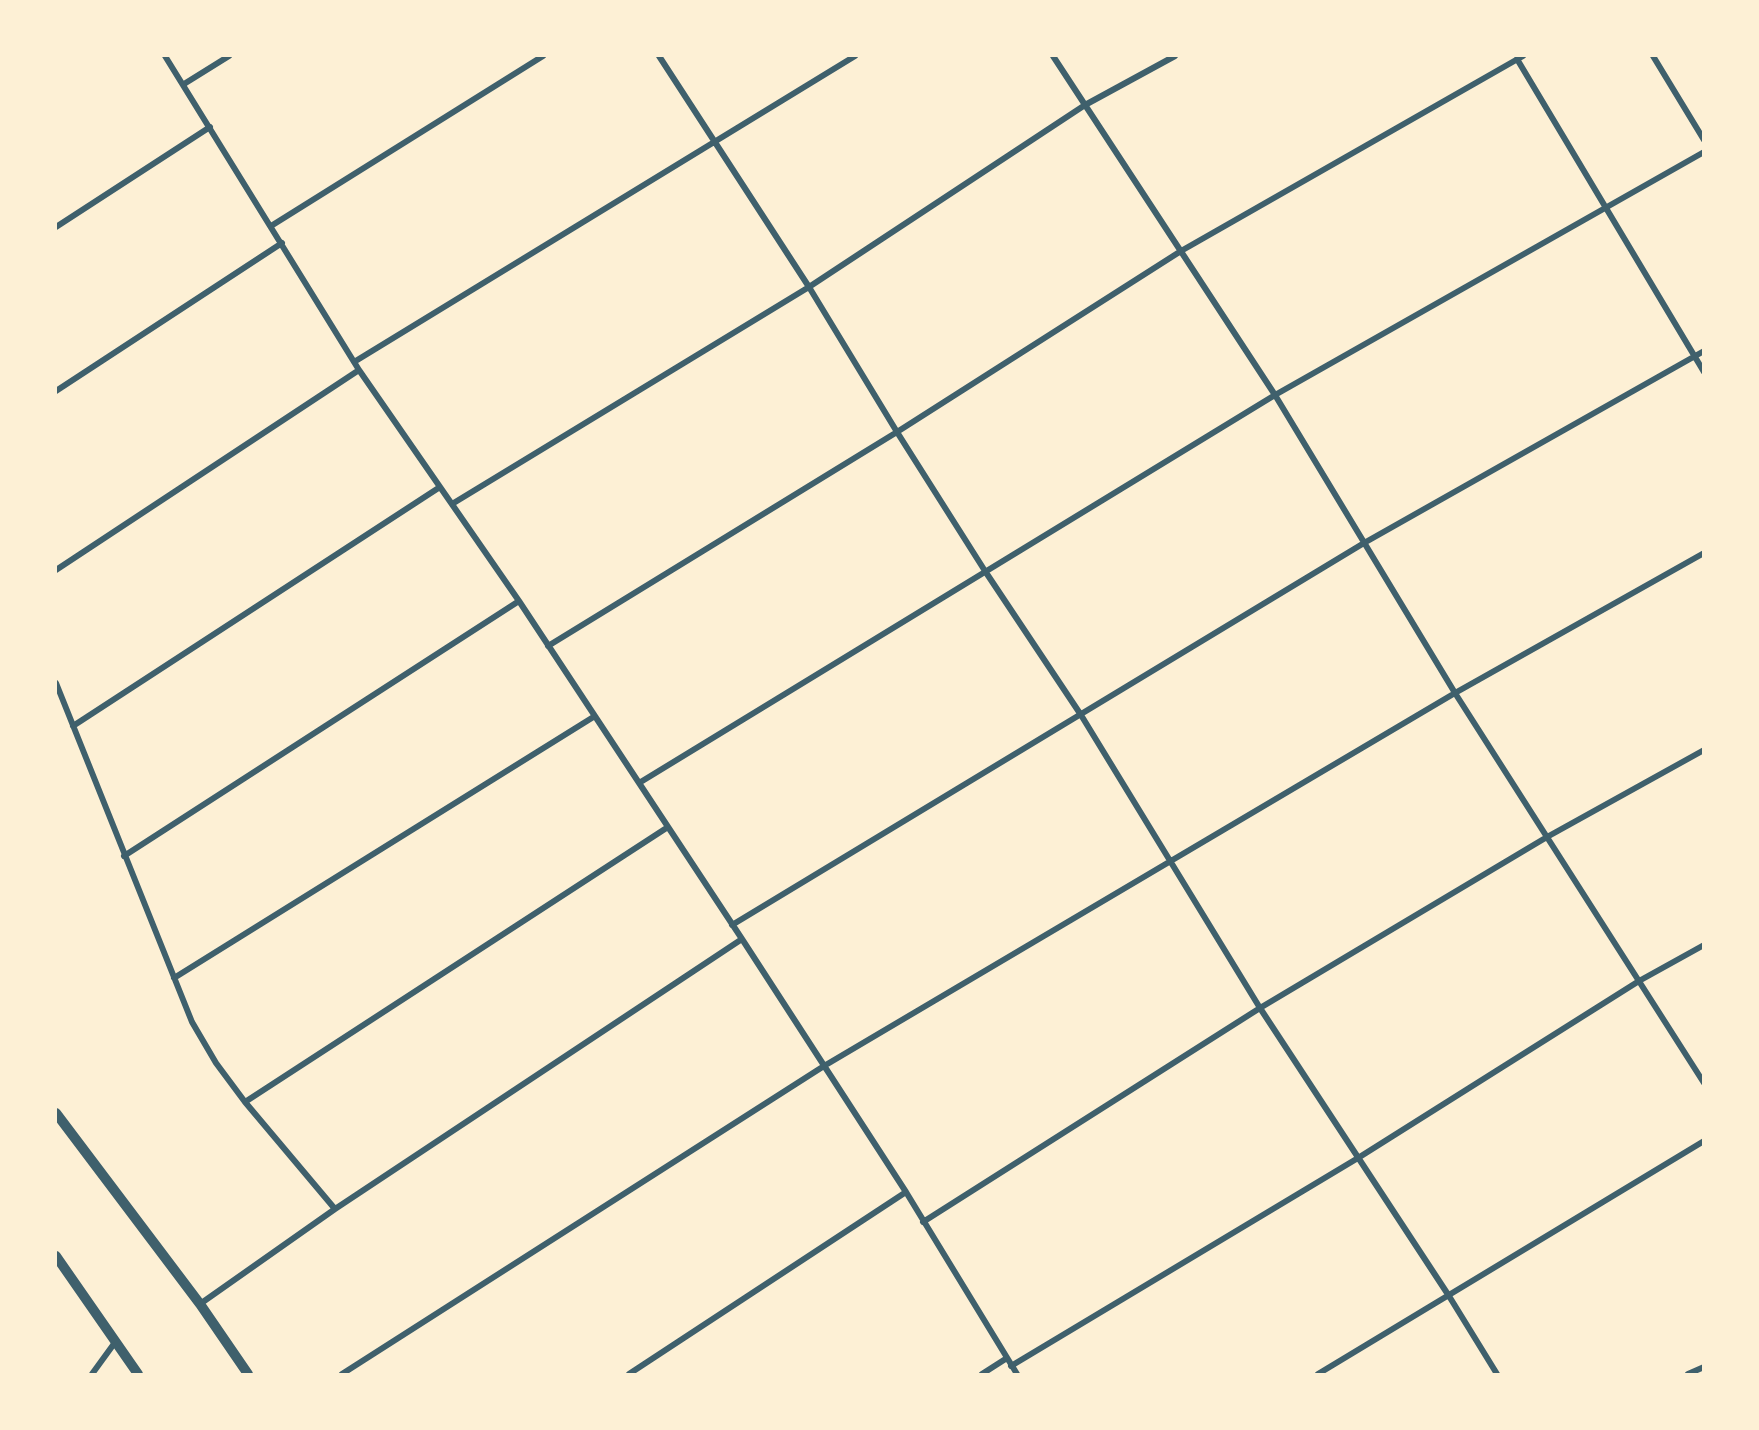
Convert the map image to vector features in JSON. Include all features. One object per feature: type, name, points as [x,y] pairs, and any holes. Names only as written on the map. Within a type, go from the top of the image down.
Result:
[{"type":"street","points":[[165,56],[359,370],[519,601],[742,939],[906,1192],[1017,1374]]},
{"type":"street","points":[[184,84],[229,56]]},
{"type":"street","points":[[271,226],[543,56]]},
{"type":"street","points":[[659,56],[809,287],[985,571],[1081,715],[1260,1008],[1449,1296],[1497,1374]]},
{"type":"street","points":[[354,362],[855,56]]},
{"type":"street","points":[[1053,56],[1275,395],[1455,693],[1704,1083]]},
{"type":"street","points":[[452,504],[809,287],[1085,105],[1175,56]]},
{"type":"street","points":[[1653,56],[1704,140]]},
{"type":"street","points":[[548,646],[897,432],[1181,251],[1520,57],[1605,208],[1704,372]]},
{"type":"street","points":[[56,228],[210,127]]},
{"type":"street","points":[[639,783],[1275,395],[1704,152]]},
{"type":"street","points":[[56,391],[282,243]]},
{"type":"street","points":[[732,925],[1364,543],[1704,351]]},
{"type":"street","points":[[56,570],[359,370]]},
{"type":"street","points":[[73,726],[440,487]]},
{"type":"street","points":[[342,1374],[824,1066],[1455,693],[1704,553]]},
{"type":"street","points":[[124,856],[519,601]]},
{"type":"street","points":[[56,683],[192,1022],[216,1063],[245,1102],[335,1209]]},
{"type":"street","points":[[174,978],[595,716]]},
{"type":"street","points":[[923,1222],[1260,1008],[1547,837],[1704,750]]},
{"type":"street","points":[[245,1102],[668,827]]},
{"type":"street","points":[[200,1304],[335,1209],[742,939]]},
{"type":"street","points":[[1011,1366],[1358,1158],[1639,981],[1704,945]]},
{"type":"street","points":[[56,1113],[200,1304],[248,1374]]},
{"type":"street","points":[[1318,1374],[1704,1141]]},
{"type":"street","points":[[629,1374],[906,1192]]},
{"type":"street","points":[[56,1256],[138,1374]]},
{"type":"street","points":[[92,1374],[116,1341]]},
{"type":"street","points":[[982,1374],[1007,1359]]},
{"type":"street","points":[[1689,1374],[1704,1366]]}]
